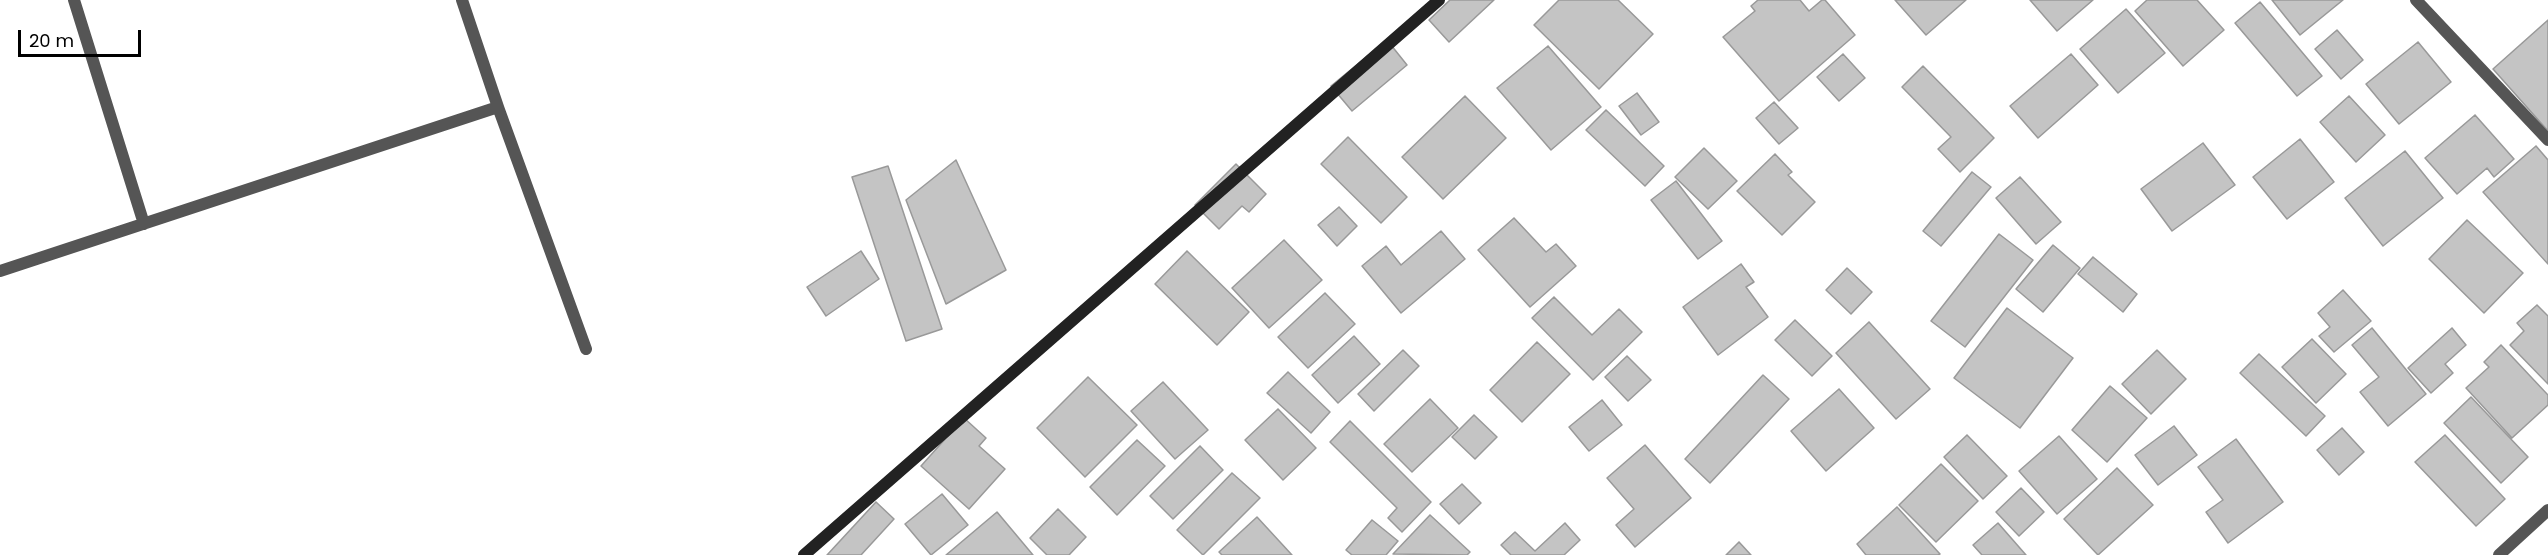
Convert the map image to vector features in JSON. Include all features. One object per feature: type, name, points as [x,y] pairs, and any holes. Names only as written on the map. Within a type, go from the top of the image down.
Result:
[{"type":"street","points":[[74,0],[144,224]]},
{"type":"street","points":[[462,0],[498,107],[586,349]]},
{"type":"street","points":[[804,555],[1439,0]]},
{"type":"street","points":[[2416,0],[2548,140]]},
{"type":"street","points":[[0,272],[498,107]]},
{"type":"street","points":[[2499,555],[2548,510]]},
{"type":"building","points":[[1450,0],[1494,0],[1449,42],[1429,20]]},
{"type":"building","points":[[1559,0],[1618,0],[1653,34],[1599,89],[1534,25]]},
{"type":"building","points":[[1758,0],[1800,0],[1809,11],[1825,0],[1855,35],[1779,101],[1723,37],[1755,11],[1751,6]]},
{"type":"building","points":[[1895,0],[1966,0],[1926,35]]},
{"type":"building","points":[[2030,0],[2093,0],[2057,31]]},
{"type":"building","points":[[2147,0],[2197,0],[2224,30],[2183,66],[2135,11]]},
{"type":"building","points":[[2272,0],[2343,0],[2300,35]]},
{"type":"building","points":[[2260,2],[2322,76],[2297,96],[2235,23]]},
{"type":"building","points":[[2126,9],[2165,53],[2118,93],[2080,49]]},
{"type":"building","points":[[2548,20],[2548,131],[2493,69]]},
{"type":"building","points":[[2337,30],[2363,60],[2341,79],[2315,49]]},
{"type":"building","points":[[1387,40],[1407,65],[1352,111],[1331,86]]},
{"type":"building","points":[[2418,42],[2451,82],[2399,124],[2366,84]]},
{"type":"building","points":[[1548,46],[1601,107],[1551,150],[1497,88]]},
{"type":"building","points":[[1843,54],[1865,78],[1839,101],[1817,77]]},
{"type":"building","points":[[2071,54],[2098,85],[2038,138],[2010,106]]},
{"type":"building","points":[[1923,66],[1994,138],[1960,172],[1938,149],[1951,137],[1902,87]]},
{"type":"building","points":[[1637,93],[1659,122],[1641,135],[1619,106]]},
{"type":"building","points":[[1465,96],[1506,138],[1443,199],[1402,157]]},
{"type":"building","points":[[2349,96],[2385,135],[2356,162],[2320,122]]},
{"type":"building","points":[[1774,102],[1798,128],[1779,144],[1756,118]]},
{"type":"building","points":[[1606,110],[1664,166],[1645,186],[1586,130]]},
{"type":"building","points":[[2475,115],[2514,159],[2494,177],[2487,168],[2457,194],[2425,158]]},
{"type":"building","points":[[1348,137],[1407,197],[1381,223],[1321,164]]},
{"type":"building","points":[[2300,139],[2334,182],[2287,219],[2253,177]]},
{"type":"building","points":[[2203,143],[2235,185],[2172,231],[2141,189]]},
{"type":"building","points":[[2536,146],[2548,160],[2548,264],[2483,192]]},
{"type":"building","points":[[1704,148],[1737,181],[1708,209],[1675,177]]},
{"type":"building","points":[[2405,151],[2443,198],[2383,246],[2345,198]]},
{"type":"building","points":[[1775,154],[1792,172],[1788,175],[1815,202],[1782,235],[1737,191]]},
{"type":"building","points":[[956,160],[1006,270],[946,304],[906,200]]},
{"type":"building","points":[[1236,164],[1266,194],[1249,212],[1242,206],[1219,229],[1195,205]]},
{"type":"building","points":[[888,166],[942,329],[906,341],[852,177]]},
{"type":"building","points":[[1972,172],[1991,187],[1941,246],[1923,231]]},
{"type":"building","points":[[2020,177],[2061,222],[2036,244],[1996,198]]},
{"type":"building","points":[[1676,181],[1722,241],[1698,259],[1651,200]]},
{"type":"building","points":[[1339,207],[1357,226],[1337,246],[1318,225]]},
{"type":"building","points":[[1514,218],[1546,252],[1556,244],[1576,266],[1530,307],[1478,250]]},
{"type":"building","points":[[2467,220],[2523,273],[2484,313],[2429,259]]},
{"type":"building","points":[[1441,231],[1465,259],[1401,313],[1362,266],[1386,246],[1401,265]]},
{"type":"building","points":[[1999,234],[2033,260],[1965,347],[1931,321]]},
{"type":"building","points":[[1284,240],[1322,280],[1269,328],[1232,288]]},
{"type":"building","points":[[2053,245],[2080,268],[2043,312],[2016,289]]},
{"type":"building","points":[[861,251],[879,279],[826,316],[807,287]]},
{"type":"building","points":[[1187,251],[1249,312],[1217,345],[1155,284]]},
{"type":"building","points":[[2093,257],[2137,294],[2123,312],[2078,274]]},
{"type":"building","points":[[1741,264],[1754,282],[1746,287],[1768,317],[1718,355],[1683,307]]},
{"type":"building","points":[[1847,268],[1872,292],[1851,314],[1826,290]]},
{"type":"building","points":[[2343,290],[2371,321],[2334,352],[2319,336],[2330,327],[2318,313]]},
{"type":"building","points":[[1325,293],[1355,324],[1308,368],[1278,337]]},
{"type":"building","points":[[1554,297],[1592,335],[1619,309],[1642,332],[1593,380],[1532,318]]},
{"type":"building","points":[[2537,305],[2548,316],[2548,384],[2510,345],[2524,331],[2517,323]]},
{"type":"building","points":[[2007,308],[2073,358],[2020,428],[1954,378]]},
{"type":"building","points":[[1795,320],[1832,356],[1812,376],[1775,340]]},
{"type":"building","points":[[1869,322],[1930,389],[1896,419],[1836,353]]},
{"type":"building","points":[[2372,328],[2426,394],[2388,426],[2360,392],[2379,377],[2352,345]]},
{"type":"building","points":[[2452,328],[2466,345],[2445,364],[2453,373],[2431,393],[2408,368]]},
{"type":"building","points":[[1354,336],[1380,364],[1338,403],[1312,375]]},
{"type":"building","points":[[2312,339],[2346,374],[2316,403],[2282,367]]},
{"type":"building","points":[[1537,342],[1570,374],[1522,422],[1490,390]]},
{"type":"building","points":[[2501,345],[2548,395],[2548,405],[2512,438],[2466,388],[2489,367],[2484,362]]},
{"type":"building","points":[[1403,350],[1419,366],[1374,411],[1358,394]]},
{"type":"building","points":[[2157,350],[2186,379],[2151,414],[2122,384]]},
{"type":"building","points":[[2259,354],[2325,416],[2306,436],[2240,373]]},
{"type":"building","points":[[1627,356],[1651,380],[1628,401],[1605,377]]},
{"type":"building","points":[[1288,372],[1330,412],[1311,433],[1267,393]]},
{"type":"building","points":[[1763,375],[1789,399],[1710,483],[1685,459]]},
{"type":"building","points":[[1088,377],[1137,425],[1085,477],[1037,428]]},
{"type":"building","points":[[1163,382],[1208,430],[1175,459],[1131,411]]},
{"type":"building","points":[[2110,386],[2147,418],[2107,462],[2072,430]]},
{"type":"building","points":[[1839,389],[1874,428],[1826,471],[1791,431]]},
{"type":"building","points":[[2471,397],[2528,457],[2501,483],[2444,423]]},
{"type":"building","points":[[1430,399],[1458,428],[1412,472],[1384,444]]},
{"type":"building","points":[[1602,400],[1622,425],[1589,451],[1569,427]]},
{"type":"building","points":[[1278,409],[1316,448],[1283,480],[1245,440]]},
{"type":"building","points":[[1474,415],[1497,437],[1475,459],[1452,437]]},
{"type":"building","points":[[964,418],[986,438],[979,446],[1005,469],[969,509],[921,466]]},
{"type":"building","points":[[1350,421],[1431,502],[1402,532],[1388,518],[1397,508],[1330,442]]},
{"type":"building","points":[[2174,426],[2197,455],[2158,485],[2135,455]]},
{"type":"building","points":[[2342,428],[2364,452],[2339,475],[2317,450]]},
{"type":"building","points":[[1967,435],[2007,476],[1983,499],[1944,457]]},
{"type":"building","points":[[2445,435],[2505,499],[2476,526],[2415,462]]},
{"type":"building","points":[[2059,436],[2097,479],[2057,514],[2019,471]]},
{"type":"building","points":[[2236,439],[2283,502],[2228,543],[2206,512],[2223,500],[2198,467]]},
{"type":"building","points":[[1137,440],[1165,466],[1117,515],[1090,487]]},
{"type":"building","points":[[1645,445],[1691,498],[1635,547],[1616,525],[1634,509],[1607,478]]},
{"type":"building","points":[[1200,446],[1223,470],[1173,519],[1150,496]]},
{"type":"building","points":[[1941,464],[1978,501],[1936,542],[1899,505]]},
{"type":"building","points":[[2117,468],[2153,505],[2098,555],[2064,519]]},
{"type":"building","points":[[1232,473],[1260,498],[1203,555],[1177,530]]},
{"type":"building","points":[[1462,484],[1481,503],[1459,524],[1440,504]]},
{"type":"building","points":[[2021,488],[2044,512],[2019,536],[1996,512]]},
{"type":"building","points":[[942,494],[968,525],[931,555],[905,524]]},
{"type":"building","points":[[876,502],[894,519],[861,555],[827,555]]},
{"type":"building","points":[[1897,507],[1940,554],[1866,555],[1857,544]]},
{"type":"building","points":[[1058,509],[1086,537],[1069,555],[1047,555],[1030,538]]},
{"type":"building","points":[[997,512],[1033,555],[946,555]]},
{"type":"building","points":[[1430,515],[1470,552],[1467,555],[1393,554]]},
{"type":"building","points":[[1257,517],[1292,555],[1222,555],[1219,552]]},
{"type":"building","points":[[1372,520],[1398,541],[1386,555],[1352,555],[1346,550]]},
{"type":"building","points":[[1565,523],[1580,540],[1564,555],[1511,555],[1501,545],[1515,532],[1535,551]]},
{"type":"building","points":[[1998,523],[2026,555],[1982,555],[1973,545]]},
{"type":"building","points":[[1739,542],[1751,555],[1726,555]]}]
